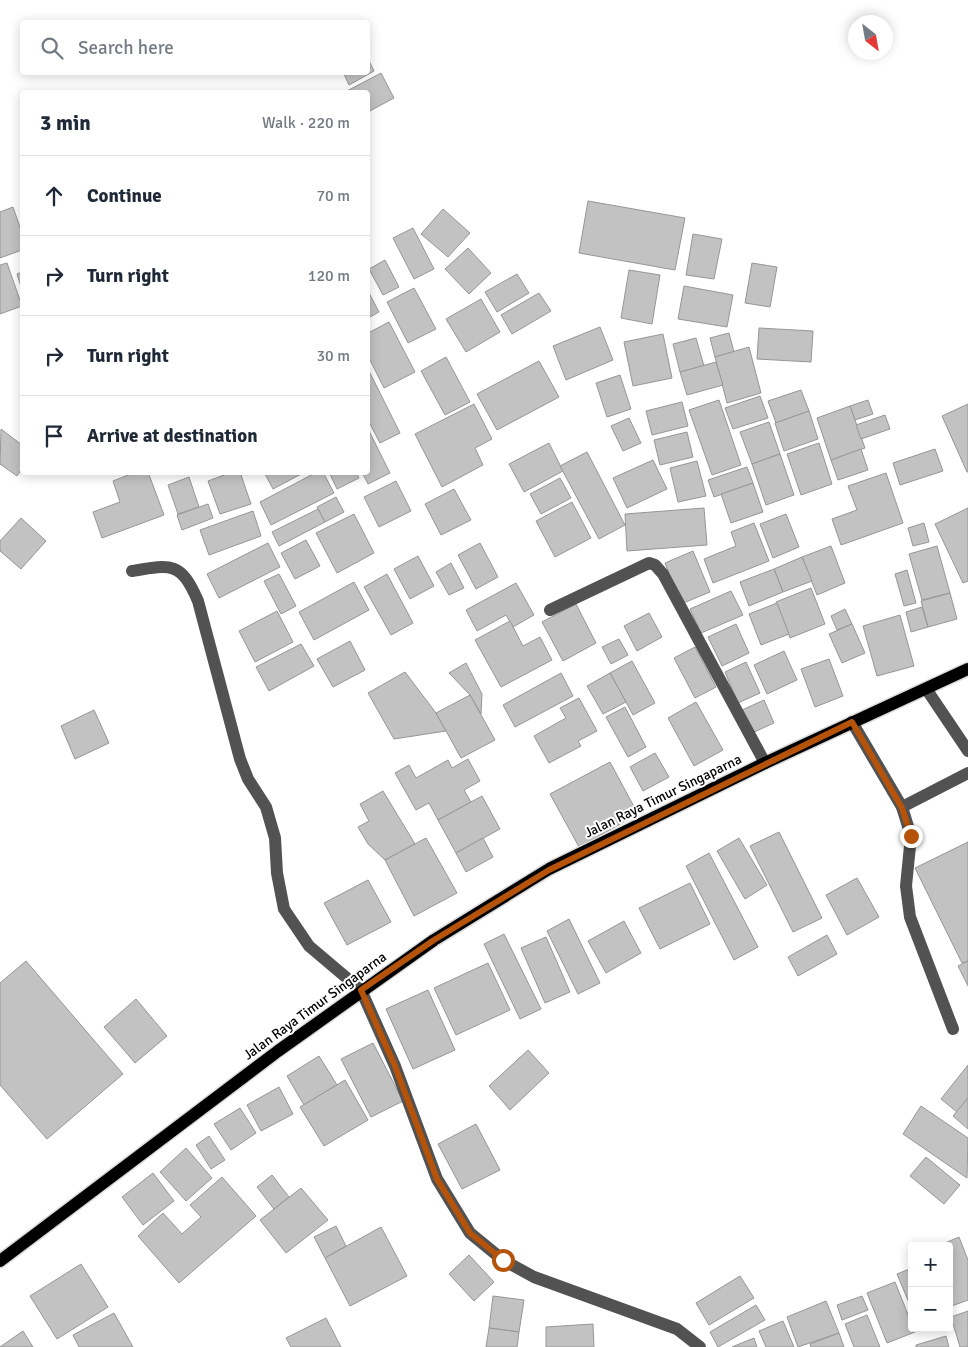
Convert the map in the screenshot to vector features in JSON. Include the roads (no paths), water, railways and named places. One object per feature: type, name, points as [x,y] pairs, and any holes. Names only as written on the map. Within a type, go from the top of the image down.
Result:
[{"type":"main road","name":"Jalan Raya Timur Singaparna","points":[[0,1261],[361,990],[434,940],[549,870],[765,763],[852,722],[927,690],[968,669]]},
{"type":"street","points":[[550,610],[642,566],[649,563],[655,565],[663,574],[765,763]]},
{"type":"street","points":[[132,571],[160,566],[178,570],[188,580],[198,601],[240,759],[248,779],[266,807],[275,838],[277,873],[284,909],[309,946],[361,990],[395,1066],[437,1179],[470,1233],[503,1260],[534,1277],[676,1329],[700,1347]]},
{"type":"street","points":[[927,690],[968,751]]},
{"type":"street","points":[[852,722],[902,808],[911,836],[906,886],[910,917],[953,1029]]},
{"type":"street","points":[[902,808],[968,773]]}]
